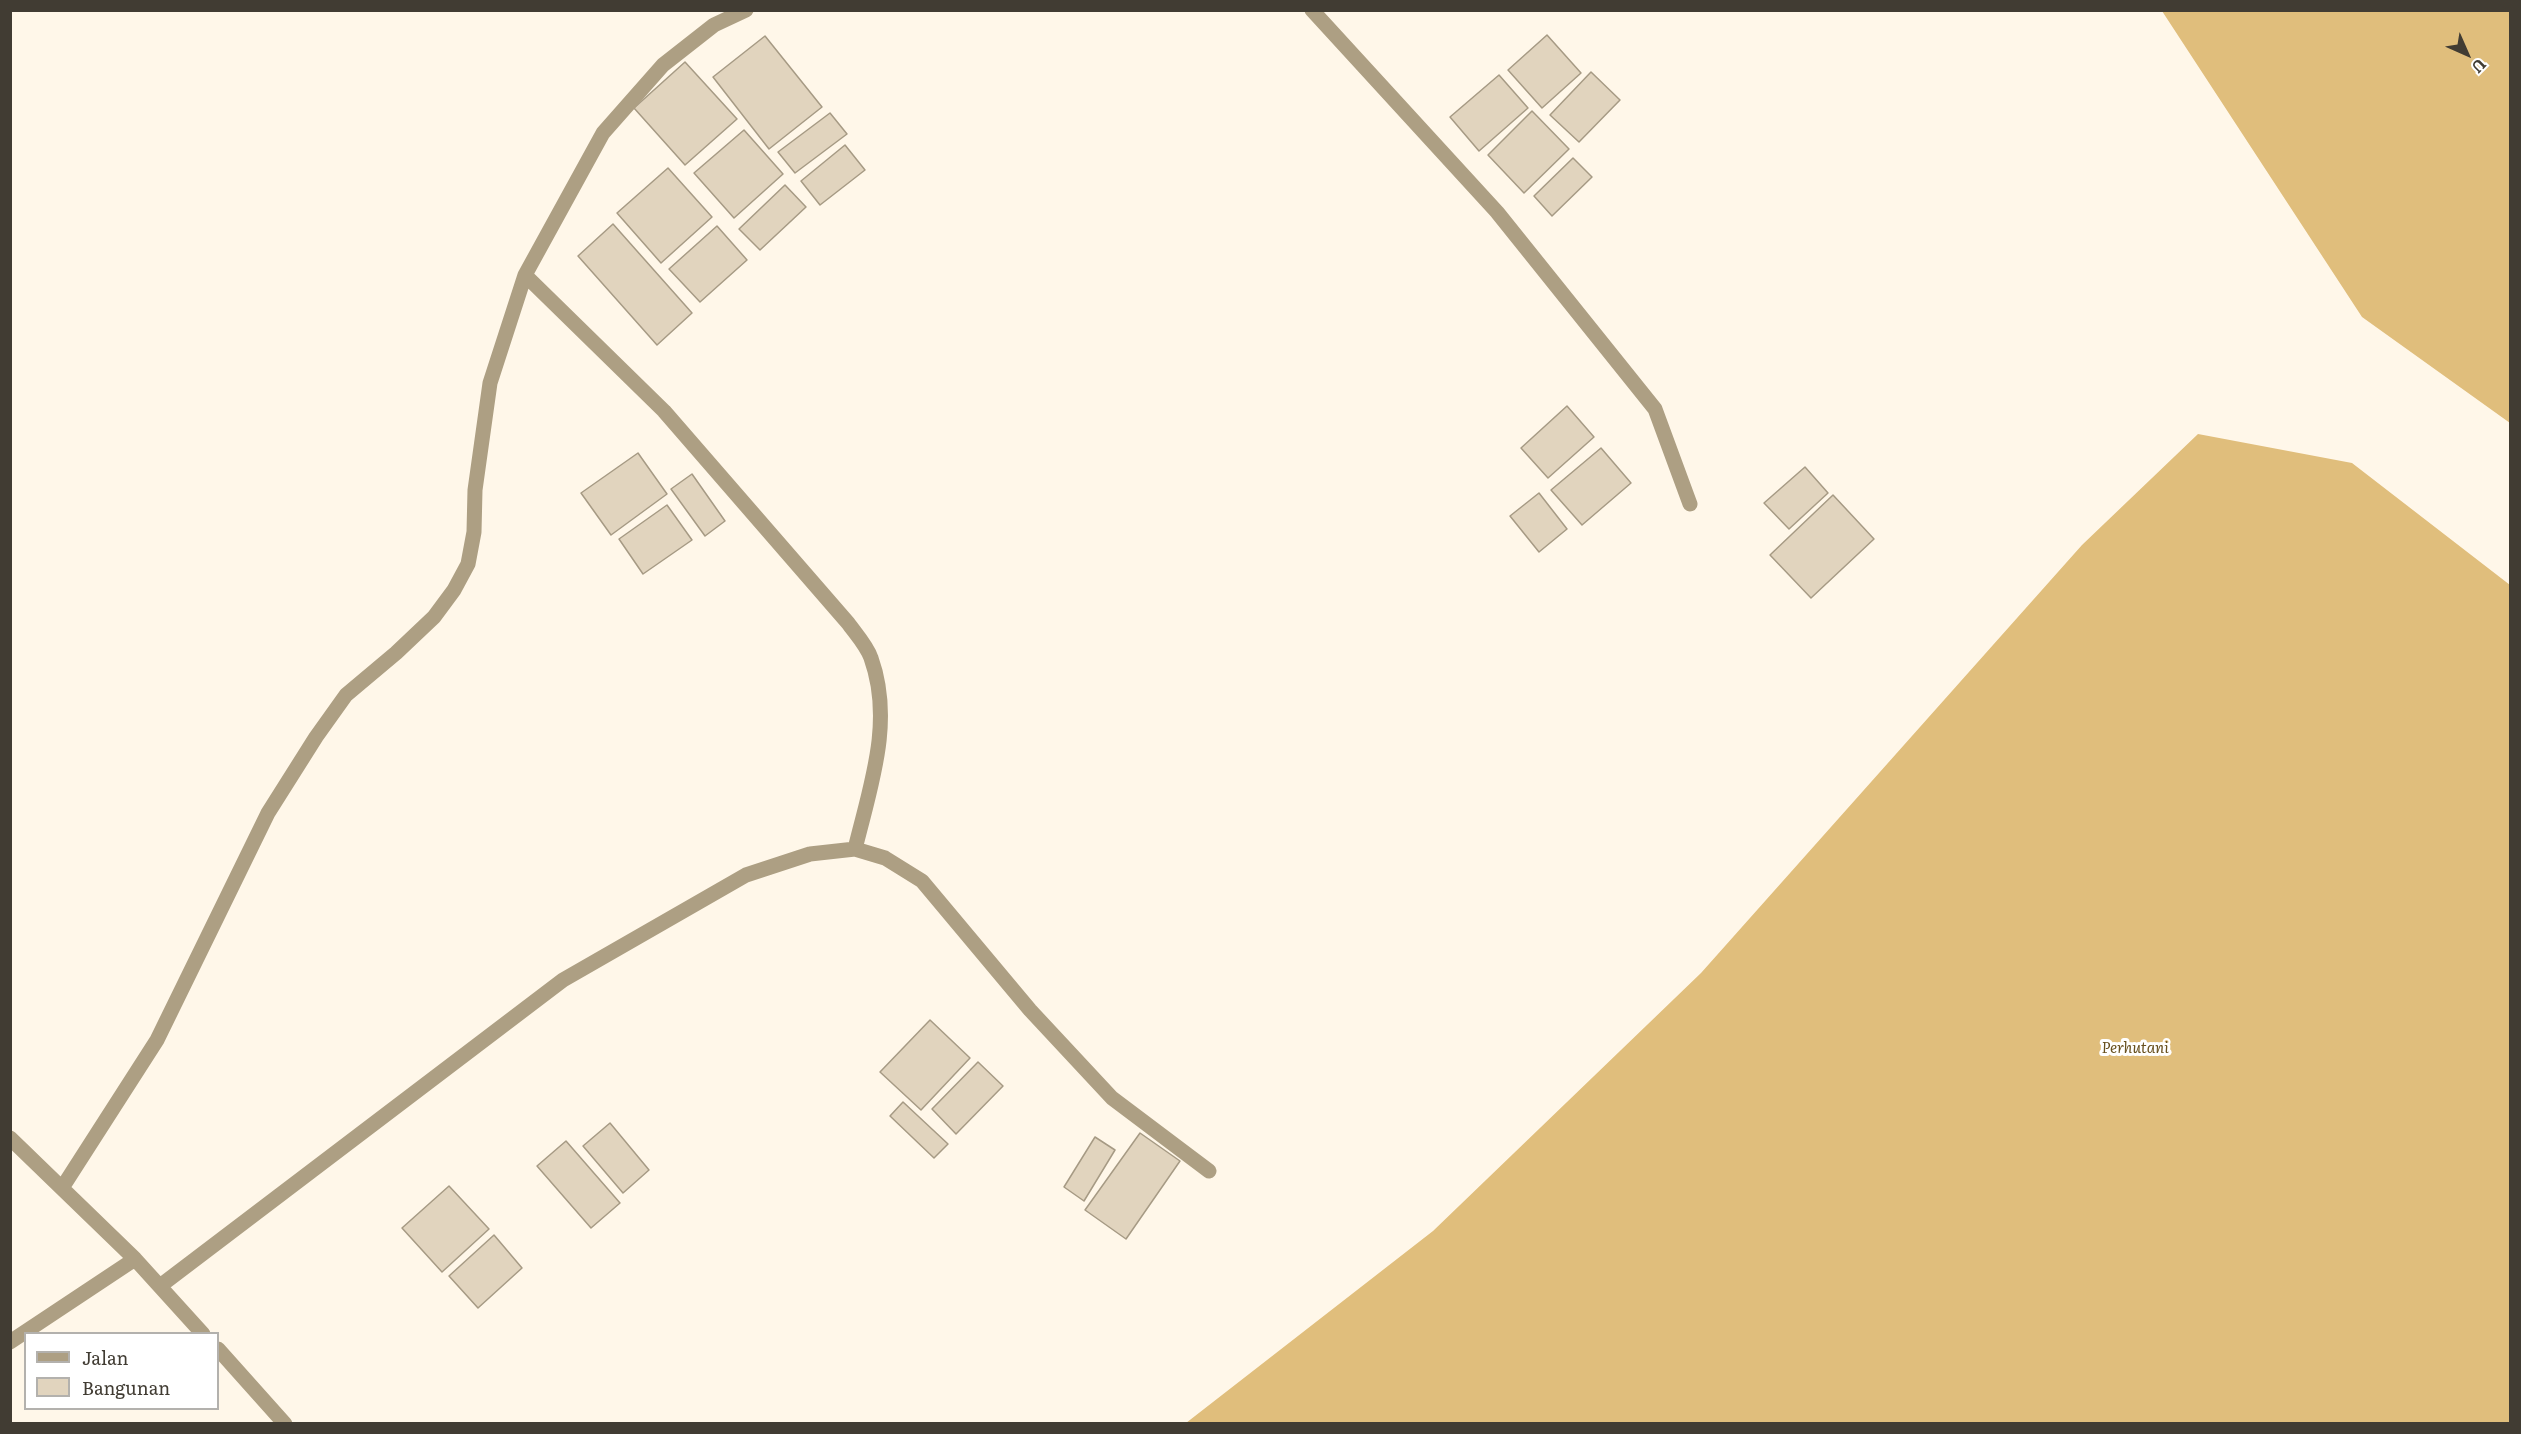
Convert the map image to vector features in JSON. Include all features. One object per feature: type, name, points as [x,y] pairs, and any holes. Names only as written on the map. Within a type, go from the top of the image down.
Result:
[{"type":"street","points":[[62,1188],[157,1040],[268,813],[316,737],[346,694],[396,653],[434,617],[454,590],[468,564],[474,532],[475,490],[490,383],[525,275],[603,133],[663,66],[714,25],[746,10]]},
{"type":"street","points":[[1312,10],[1497,212],[1655,408],[1690,504]]},
{"type":"street","points":[[525,275],[664,411],[848,623],[871,657],[882,711],[877,761],[855,849]]},
{"type":"street","points":[[160,1286],[563,980],[746,875],[810,854],[855,849],[885,858],[922,881],[1030,1010],[1112,1098],[1209,1171]]},
{"type":"street","points":[[10,1138],[135,1258],[201,1332]]},
{"type":"street","points":[[25,1332],[135,1258]]},
{"type":"street","points":[[10,1342],[24,1333]]},
{"type":"street","points":[[219,1350],[285,1424]]},
{"type":"green space","points":[[2162,11],[2510,11],[2510,423],[2362,317]]},
{"type":"green space","name":"Perhutani","points":[[2198,434],[2352,463],[2510,585],[2510,1423],[1186,1423],[1433,1231],[1701,973],[2082,545]]},
{"type":"building","points":[[1547,35],[1581,73],[1542,108],[1508,70]]},
{"type":"building","points":[[765,36],[822,107],[769,149],[713,77]]},
{"type":"building","points":[[685,62],[737,119],[685,165],[634,108]]},
{"type":"building","points":[[1591,72],[1620,100],[1579,142],[1550,115]]},
{"type":"building","points":[[1499,75],[1528,108],[1479,151],[1450,117]]},
{"type":"building","points":[[1532,111],[1569,149],[1524,193],[1488,155]]},
{"type":"building","points":[[830,113],[847,134],[795,173],[778,152]]},
{"type":"building","points":[[744,130],[783,174],[734,218],[694,173]]},
{"type":"building","points":[[845,145],[865,170],[820,205],[801,181]]},
{"type":"building","points":[[1573,158],[1592,177],[1552,216],[1534,196]]},
{"type":"building","points":[[668,168],[712,217],[661,263],[617,213]]},
{"type":"building","points":[[785,185],[806,207],[760,250],[739,229]]},
{"type":"building","points":[[613,224],[692,313],[657,345],[578,256]]},
{"type":"building","points":[[717,226],[747,260],[700,302],[669,269]]},
{"type":"building","points":[[1567,406],[1594,437],[1548,478],[1521,448]]},
{"type":"building","points":[[1601,448],[1631,483],[1582,525],[1551,490]]},
{"type":"building","points":[[638,453],[667,494],[611,535],[581,493]]},
{"type":"building","points":[[1805,467],[1828,493],[1789,529],[1764,503]]},
{"type":"building","points":[[692,474],[725,521],[705,536],[671,489]]},
{"type":"building","points":[[1539,493],[1567,529],[1539,552],[1510,516]]},
{"type":"building","points":[[1833,495],[1874,539],[1811,598],[1770,555]]},
{"type":"building","points":[[667,505],[692,540],[643,574],[619,539]]},
{"type":"building","points":[[930,1020],[970,1058],[921,1110],[880,1072]]},
{"type":"building","points":[[978,1062],[1003,1086],[956,1134],[932,1109]]},
{"type":"building","points":[[903,1102],[948,1144],[934,1158],[890,1116]]},
{"type":"building","points":[[610,1123],[649,1170],[623,1193],[583,1146]]},
{"type":"building","points":[[1140,1133],[1180,1161],[1126,1239],[1085,1210]]},
{"type":"building","points":[[1095,1137],[1115,1150],[1084,1201],[1064,1187]]},
{"type":"building","points":[[566,1141],[620,1203],[591,1228],[537,1166]]},
{"type":"building","points":[[449,1186],[489,1229],[442,1272],[402,1228]]},
{"type":"building","points":[[494,1235],[522,1268],[478,1308],[449,1276]]}]
